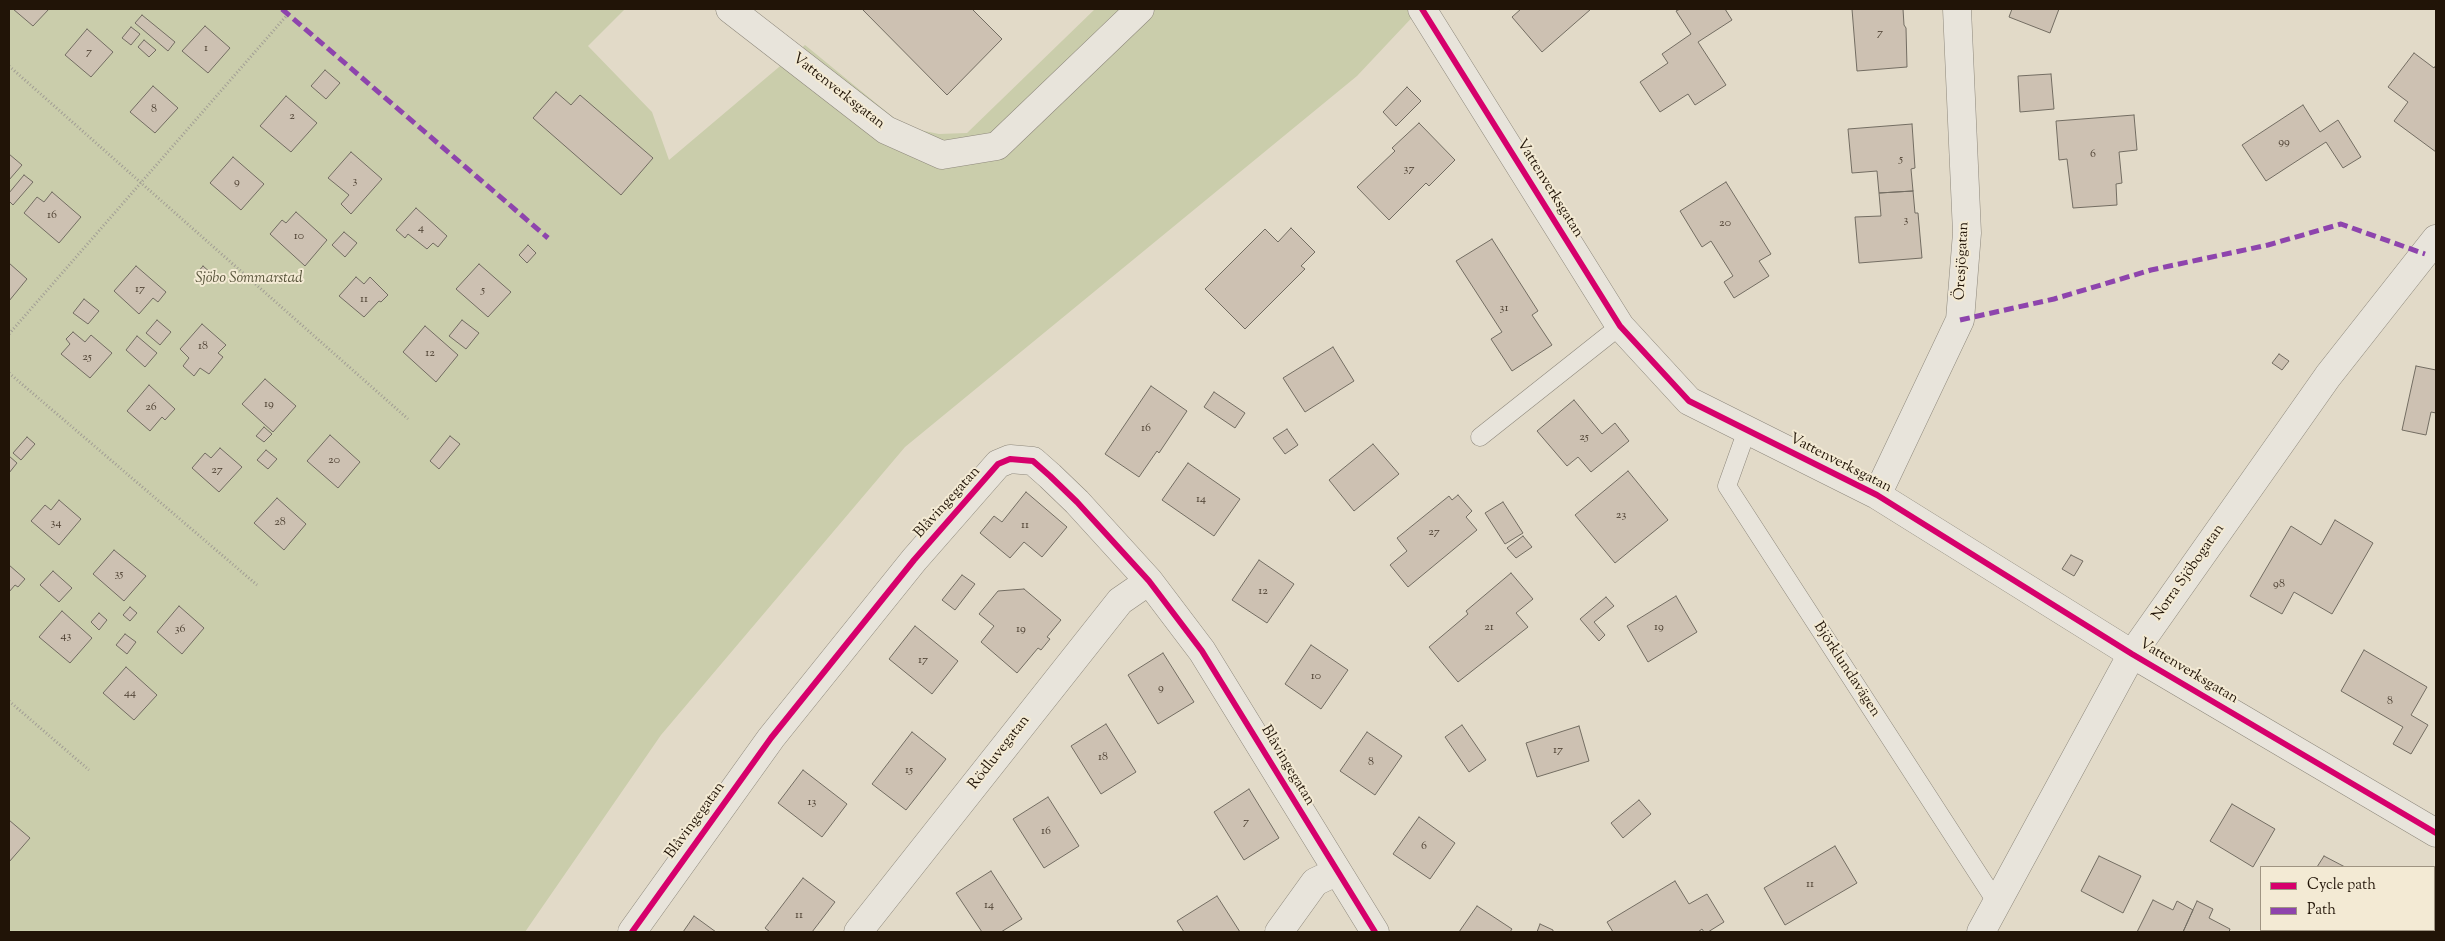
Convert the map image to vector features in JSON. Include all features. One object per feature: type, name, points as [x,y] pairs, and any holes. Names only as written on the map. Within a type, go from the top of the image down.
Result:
[{"type":"street","name":"Vattenverksgatan","points":[[730,9],[886,130],[942,155],[997,146],[1140,9]]},
{"type":"street","name":"Vattenverksgatan","points":[[1422,9],[1620,326],[1689,401],[1876,495],[2132,654],[2436,833]]},
{"type":"street","name":"Öresjögatan","points":[[1876,495],[1960,320],[1967,233],[1957,9]]},
{"type":"street","name":"Norra Sjöbogatan","points":[[1981,932],[2132,654],[2328,376],[2436,239]]},
{"type":"street","name":"Blåvingegatan","points":[[632,932],[772,738],[914,560],[998,464],[1010,459],[1033,461],[1077,502],[1149,581],[1202,651],[1336,872],[1375,932]]},
{"type":"street","name":"Rödluvegatan","points":[[858,932],[1120,601],[1149,581]]},
{"type":"street","points":[[1279,932],[1315,882],[1336,872]]},
{"type":"lane","points":[[1480,437],[1620,326]]},
{"type":"lane","name":"Björklundavägen","points":[[1747,430],[1727,486],[1997,903]]},
{"type":"path","points":[[9,334],[288,14]]},
{"type":"path","points":[[9,66],[408,418]]},
{"type":"path","points":[[9,373],[257,585]]},
{"type":"path","points":[[9,701],[89,770]]},
{"type":"green space","name":"Sjöbo Sommarstad","points":[[9,9],[625,9],[588,46],[652,112],[669,160],[805,45],[905,127],[939,134],[967,133],[1095,9],[1420,9],[1357,76],[905,447],[661,735],[525,932],[9,932]]},
{"type":"building","points":[[13,9],[49,9],[33,26]]},
{"type":"building","points":[[862,9],[972,9],[1002,39],[947,95]]},
{"type":"building","points":[[1521,9],[1591,9],[1542,52],[1512,17]]},
{"type":"building","points":[[1680,9],[1725,9],[1732,20],[1698,42],[1726,85],[1695,105],[1688,94],[1660,112],[1640,82],[1668,63],[1662,54],[1691,34],[1676,11]]},
{"type":"building","points":[[1852,9],[1903,9],[1904,25],[1906,28],[1907,67],[1857,71]]},
{"type":"building","points":[[2012,9],[2059,9],[2050,33],[2009,17]]},
{"type":"building","points":[[142,15],[175,42],[168,51],[135,23]]},
{"type":"building","points":[[205,26],[230,48],[208,73],[182,51]]},
{"type":"building","points":[[131,27],[140,34],[131,45],[122,38]]},
{"type":"building","points":[[87,29],[113,52],[91,77],[65,55]]},
{"type":"building","points":[[144,40],[156,50],[149,57],[138,47]]},
{"type":"building","points":[[2414,53],[2434,68],[2436,65],[2436,152],[2394,121],[2408,102],[2388,87]]},
{"type":"building","points":[[325,70],[340,83],[326,99],[311,86]]},
{"type":"building","points":[[2051,74],[2054,109],[2020,112],[2018,76]]},
{"type":"building","points":[[153,86],[178,108],[155,133],[130,112]]},
{"type":"building","points":[[1407,87],[1421,101],[1396,126],[1383,112]]},
{"type":"building","points":[[556,92],[571,105],[580,95],[653,158],[621,195],[533,118]]},
{"type":"building","points":[[286,96],[317,123],[291,152],[260,126]]},
{"type":"building","points":[[2303,105],[2320,132],[2338,120],[2361,157],[2343,168],[2326,142],[2266,181],[2242,145]]},
{"type":"building","points":[[2134,115],[2137,150],[2119,152],[2122,183],[2116,184],[2117,205],[2073,208],[2067,159],[2059,160],[2056,121]]},
{"type":"building","points":[[1419,123],[1455,160],[1429,186],[1426,183],[1389,220],[1357,187],[1395,151],[1392,148]]},
{"type":"building","points":[[1912,124],[1915,168],[1911,169],[1913,191],[1879,193],[1877,171],[1852,173],[1848,129]]},
{"type":"building","points":[[351,152],[382,179],[351,214],[341,204],[349,195],[328,178]]},
{"type":"building","points":[[9,154],[22,165],[9,180]]},
{"type":"building","points":[[233,157],[264,184],[241,210],[210,183]]},
{"type":"building","points":[[24,175],[33,182],[13,205],[9,201],[9,193]]},
{"type":"building","points":[[1726,182],[1771,254],[1759,261],[1769,276],[1734,298],[1724,282],[1733,276],[1711,241],[1702,247],[1680,211]]},
{"type":"building","points":[[1913,191],[1915,213],[1918,213],[1922,258],[1859,263],[1855,217],[1881,216],[1879,193]]},
{"type":"building","points":[[52,192],[81,217],[59,243],[24,213],[37,197],[44,202]]},
{"type":"building","points":[[416,208],[447,236],[438,247],[433,243],[427,249],[408,234],[405,238],[396,230]]},
{"type":"building","points":[[296,212],[327,240],[305,266],[270,234],[282,220],[286,223]]},
{"type":"building","points":[[1291,228],[1315,252],[1301,266],[1305,269],[1245,329],[1205,289],[1265,229],[1278,242]]},
{"type":"building","points":[[344,232],[357,243],[345,257],[332,245]]},
{"type":"building","points":[[1492,239],[1538,311],[1532,315],[1552,345],[1512,371],[1491,339],[1502,332],[1456,261]]},
{"type":"building","points":[[528,245],[536,253],[527,263],[519,255]]},
{"type":"building","points":[[9,263],[27,279],[9,301]]},
{"type":"building","points":[[479,264],[511,292],[488,317],[456,289]]},
{"type":"building","points":[[136,266],[166,292],[158,302],[153,298],[139,314],[114,291]]},
{"type":"building","points":[[203,266],[212,274],[206,281],[197,273]]},
{"type":"building","points":[[356,277],[364,284],[370,277],[388,295],[381,302],[379,301],[364,317],[339,296]]},
{"type":"building","points":[[84,299],[99,311],[88,324],[73,313]]},
{"type":"building","points":[[157,320],[171,332],[160,345],[146,333]]},
{"type":"building","points":[[462,320],[479,333],[466,349],[449,336]]},
{"type":"building","points":[[202,324],[226,345],[218,353],[223,357],[209,374],[200,368],[194,376],[183,366],[189,358],[180,349]]},
{"type":"building","points":[[425,326],[458,355],[436,382],[403,352]]},
{"type":"building","points":[[73,332],[85,342],[91,335],[112,353],[90,378],[61,354],[70,344],[66,339]]},
{"type":"building","points":[[137,336],[157,353],[145,367],[126,350]]},
{"type":"building","points":[[1333,347],[1354,381],[1305,412],[1283,378]]},
{"type":"building","points":[[2279,354],[2289,361],[2282,370],[2272,363]]},
{"type":"building","points":[[2416,366],[2436,370],[2436,413],[2431,412],[2426,435],[2402,430]]},
{"type":"building","points":[[265,379],[296,406],[273,432],[242,404]]},
{"type":"building","points":[[149,385],[175,409],[165,420],[162,417],[150,431],[127,411]]},
{"type":"building","points":[[1151,386],[1187,411],[1159,453],[1157,451],[1139,477],[1105,454]]},
{"type":"building","points":[[1214,392],[1245,413],[1235,428],[1204,407]]},
{"type":"building","points":[[1574,400],[1602,434],[1615,423],[1629,441],[1591,472],[1578,457],[1567,466],[1537,431]]},
{"type":"building","points":[[264,427],[272,434],[264,442],[256,436]]},
{"type":"building","points":[[1287,429],[1298,445],[1285,454],[1273,438]]},
{"type":"building","points":[[330,435],[360,462],[338,488],[307,461]]},
{"type":"building","points":[[450,436],[460,444],[439,469],[430,461]]},
{"type":"building","points":[[27,437],[35,444],[21,460],[13,453]]},
{"type":"building","points":[[1373,444],[1399,474],[1354,511],[1329,480]]},
{"type":"building","points":[[220,448],[242,467],[219,492],[192,468],[205,453],[211,458]]},
{"type":"building","points":[[266,450],[277,459],[268,469],[257,460]]},
{"type":"building","points":[[9,456],[17,463],[9,473]]},
{"type":"building","points":[[1188,463],[1240,499],[1214,536],[1162,500]]},
{"type":"building","points":[[1628,471],[1668,520],[1615,563],[1575,515]]},
{"type":"building","points":[[1026,492],[1067,527],[1042,557],[1024,542],[1010,558],[980,533],[994,516],[1002,522]]},
{"type":"building","points":[[1458,495],[1472,511],[1466,517],[1477,530],[1408,587],[1390,565],[1407,551],[1397,538],[1449,496],[1452,500]]},
{"type":"building","points":[[277,498],[306,524],[284,550],[254,523]]},
{"type":"building","points":[[59,500],[81,519],[59,545],[31,521],[45,505],[51,510]]},
{"type":"building","points":[[1503,502],[1523,533],[1505,544],[1485,513]]},
{"type":"building","points":[[2335,520],[2373,543],[2332,614],[2294,592],[2282,614],[2250,596],[2291,526],[2321,545]]},
{"type":"building","points":[[1523,536],[1532,547],[1516,558],[1507,548]]},
{"type":"building","points":[[114,550],[146,576],[124,601],[93,574]]},
{"type":"building","points":[[2071,555],[2083,561],[2074,576],[2062,569]]},
{"type":"building","points":[[1259,560],[1294,584],[1267,623],[1232,600]]},
{"type":"building","points":[[9,565],[25,579],[18,587],[15,585],[9,592]]},
{"type":"building","points":[[53,571],[72,588],[59,602],[40,585]]},
{"type":"building","points":[[1511,573],[1533,599],[1516,613],[1528,627],[1458,682],[1429,647],[1468,614],[1466,611]]},
{"type":"building","points":[[962,575],[975,584],[955,610],[942,600]]},
{"type":"building","points":[[1024,589],[1061,620],[1047,637],[1050,639],[1041,650],[1038,648],[1017,673],[981,642],[994,626],[979,614],[998,591]]},
{"type":"building","points":[[1676,596],[1697,632],[1648,662],[1627,626]]},
{"type":"building","points":[[1606,597],[1614,606],[1594,622],[1605,635],[1599,641],[1580,619]]},
{"type":"building","points":[[179,606],[204,628],[182,654],[157,632]]},
{"type":"building","points":[[130,607],[137,613],[130,621],[123,615]]},
{"type":"building","points":[[62,611],[92,638],[70,663],[39,637]]},
{"type":"building","points":[[99,613],[107,620],[99,630],[91,622]]},
{"type":"building","points":[[915,626],[958,661],[932,694],[889,659]]},
{"type":"building","points":[[125,634],[136,642],[127,654],[116,645]]},
{"type":"building","points":[[1311,645],[1348,670],[1321,709],[1285,684]]},
{"type":"building","points":[[2364,650],[2427,687],[2411,715],[2428,725],[2411,754],[2393,744],[2403,727],[2341,691]]},
{"type":"building","points":[[1163,653],[1194,702],[1158,724],[1128,675]]},
{"type":"building","points":[[126,667],[157,695],[134,720],[103,693]]},
{"type":"building","points":[[1106,724],[1136,772],[1101,794],[1071,746]]},
{"type":"building","points":[[1462,725],[1486,760],[1469,772],[1445,737]]},
{"type":"building","points":[[1579,726],[1589,761],[1537,777],[1526,743]]},
{"type":"building","points":[[912,732],[946,759],[906,810],[872,784]]},
{"type":"building","points":[[1367,732],[1402,756],[1375,795],[1340,771]]},
{"type":"building","points":[[803,770],[847,804],[822,837],[778,803]]},
{"type":"building","points":[[1249,789],[1279,838],[1244,860],[1214,812]]},
{"type":"building","points":[[1048,797],[1079,846],[1044,868],[1013,819]]},
{"type":"building","points":[[1639,800],[1651,814],[1623,838],[1611,823]]},
{"type":"building","points":[[2232,804],[2275,829],[2253,867],[2210,841]]},
{"type":"building","points":[[1419,817],[1455,843],[1430,879],[1393,854]]},
{"type":"building","points":[[9,820],[30,838],[9,862]]},
{"type":"building","points":[[1835,846],[1857,883],[1785,925],[1764,888]]},
{"type":"building","points":[[2099,856],[2141,876],[2123,913],[2081,891]]},
{"type":"building","points":[[2324,856],[2343,866],[2318,866]]},
{"type":"building","points":[[991,871],[1022,919],[1001,932],[982,932],[956,893]]},
{"type":"building","points":[[803,878],[835,902],[812,932],[770,932],[765,928]]},
{"type":"building","points":[[1675,881],[1689,904],[1707,894],[1724,922],[1708,932],[1704,932],[1702,929],[1698,932],[1613,932],[1607,922]]},
{"type":"building","points":[[1217,896],[1240,932],[1184,932],[1177,921]]},
{"type":"building","points":[[2153,900],[2173,910],[2177,901],[2193,910],[2183,932],[2137,932]]},
{"type":"building","points":[[2197,901],[2213,909],[2209,918],[2230,929],[2229,932],[2183,932]]},
{"type":"building","points":[[1477,906],[1512,929],[1510,932],[1459,932]]},
{"type":"building","points":[[694,916],[716,932],[683,932]]},
{"type":"building","points":[[2436,917],[2435,932],[2364,931],[2435,931]]},
{"type":"building","points":[[1540,924],[1553,930],[1553,932],[1537,932]]},
{"type":"marked path","points":[[282,9],[548,238]]},
{"type":"marked path","points":[[1960,320],[2054,299],[2151,270],[2268,245],[2341,224],[2425,254]]},
{"type":"cycle path","points":[[1422,9],[1620,326],[1689,401],[1877,495],[2132,654],[2436,833]]},
{"type":"cycle path","points":[[632,932],[771,738],[914,560],[998,464],[1010,459],[1033,461],[1077,502],[1149,581],[1202,651],[1375,932]]}]
